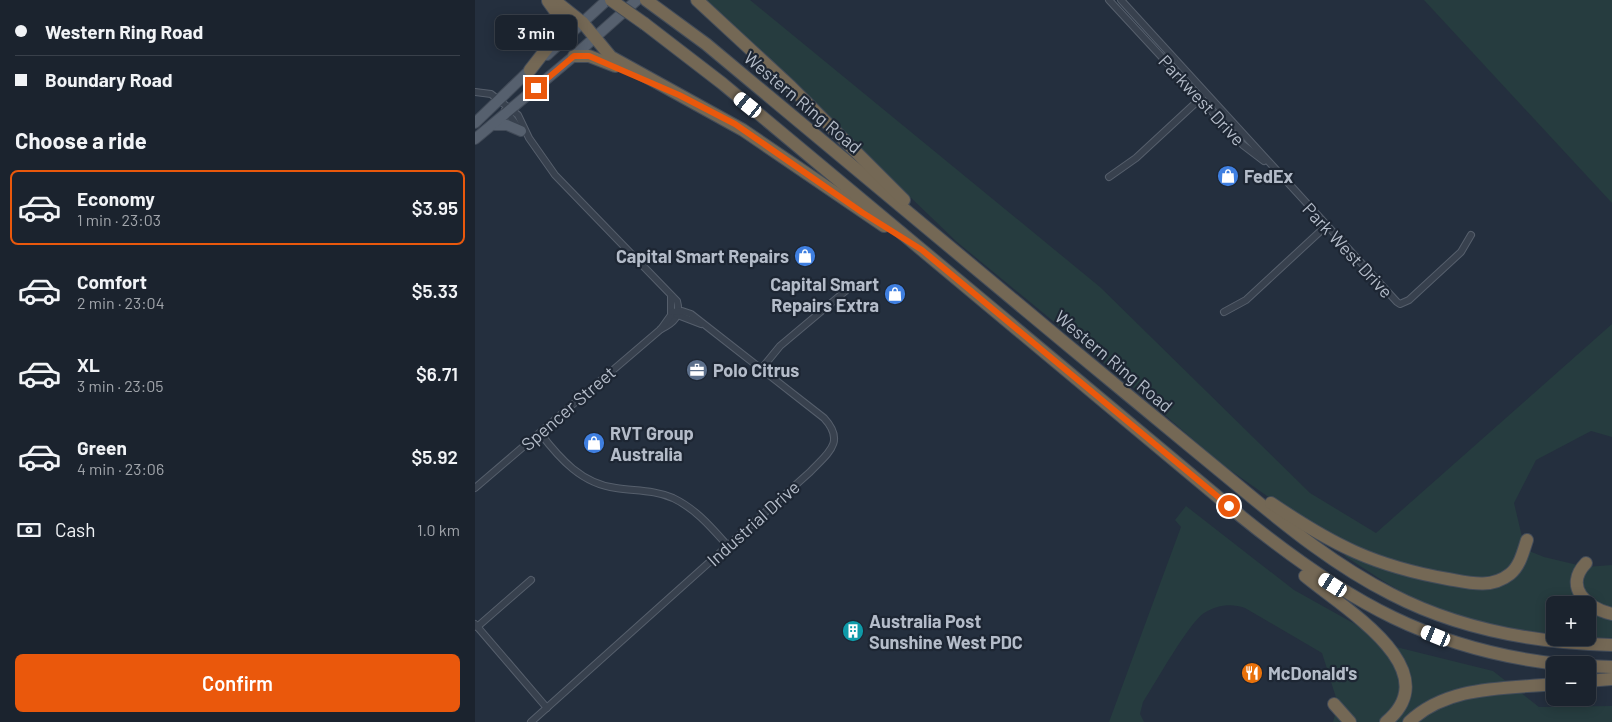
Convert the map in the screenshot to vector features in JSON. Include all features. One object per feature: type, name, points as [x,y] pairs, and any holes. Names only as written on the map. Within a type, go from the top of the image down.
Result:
[{"type":"highway","points":[[530,70],[562,29],[563,22],[548,0]]},
{"type":"highway","points":[[554,0],[583,23],[602,50],[611,57],[755,137],[863,213],[922,250]]},
{"type":"highway","name":"Western Ring Road","points":[[611,0],[723,84],[1177,463],[1306,567],[1345,593],[1385,615],[1450,641],[1517,658],[1546,662]]},
{"type":"highway","points":[[697,0],[791,87],[963,259]]},
{"type":"highway","name":"Western Ring Road","points":[[649,2],[706,44],[1213,465],[1314,547],[1342,566],[1393,596],[1443,616],[1491,632],[1569,644],[1612,645]]},
{"type":"highway","points":[[574,56],[595,57],[679,95]]},
{"type":"highway","points":[[1177,463],[1307,578],[1366,623],[1385,644],[1403,671],[1405,690],[1397,710],[1386,722]]},
{"type":"highway","points":[[1213,465],[1330,541],[1357,555],[1403,570],[1471,584],[1490,584],[1512,572],[1521,560],[1527,540]]},
{"type":"highway","points":[[1586,563],[1579,573],[1580,593],[1588,605],[1612,614]]},
{"type":"highway","points":[[1596,666],[1612,667]]},
{"type":"highway","points":[[1596,680],[1612,679]]},
{"type":"highway","points":[[1409,722],[1431,704],[1455,695],[1546,685]]},
{"type":"highway","points":[[1334,704],[1350,722]]},
{"type":"main road","points":[[475,123],[607,0]]},
{"type":"main road","points":[[475,139],[637,0]]},
{"type":"main road","points":[[491,125],[496,123],[507,124],[525,135]]},
{"type":"street","name":"Parkwest Drive","points":[[1109,0],[1243,145],[1269,165]]},
{"type":"street","name":"Parkwest Drive","points":[[1121,0],[1250,140],[1269,165]]},
{"type":"street","points":[[475,92],[487,92],[509,111],[562,183],[671,296],[676,313]]},
{"type":"street","points":[[1109,176],[1136,158],[1207,93]]},
{"type":"street","points":[[509,111],[517,115],[525,135]]},
{"type":"street","name":"Park West Drive","points":[[1269,165],[1393,299],[1400,304],[1409,300],[1461,252],[1471,235]]},
{"type":"street","points":[[1224,312],[1246,300],[1325,226]]},
{"type":"street","points":[[762,368],[780,346],[849,288]]},
{"type":"street","name":"Industrial Drive","points":[[531,722],[810,472],[833,444],[834,429],[824,418],[691,314],[676,313]]},
{"type":"street","name":"Spencer Street","points":[[475,488],[661,329],[676,313]]},
{"type":"street","points":[[541,433],[568,465],[587,479],[614,488],[649,491],[672,498],[697,513],[728,546]]},
{"type":"street","points":[[531,580],[476,625],[547,708]]},
{"type":"green space","points":[[705,0],[750,0],[1100,287],[1310,493],[1376,533],[1612,324],[1612,437],[1591,431],[1536,460],[1514,503],[1523,541],[1529,551],[1544,557],[1586,567],[1612,565],[1612,638],[1596,637],[1596,596],[1546,596],[1546,633],[1494,624],[1449,613],[1423,603],[1389,584],[1345,556],[1344,542],[1280,505],[1220,463],[1127,382],[957,242]]},
{"type":"green space","points":[[1424,0],[1612,0],[1612,203]]},
{"type":"green space","points":[[1186,506],[1294,590],[1396,647],[1493,671],[1539,707],[1612,706],[1612,722],[1333,722],[1338,704],[1322,653],[1245,608],[1229,605],[1214,608],[1197,619],[1172,654],[1143,702],[1140,714],[1144,722],[1109,722],[1181,527],[1175,520]]},
{"type":"place","name":"FedEx","points":[[1228,176]]},
{"type":"place","name":"Capital Smart Repairs","points":[[805,256]]},
{"type":"place","name":"Capital Smart Repairs Extra","points":[[895,294]]},
{"type":"place","name":"Polo Citrus","points":[[697,370]]},
{"type":"place","name":"RVT Group Australia","points":[[594,443]]},
{"type":"place","name":"Australia Post Sunshine West PDC","points":[[853,631]]},
{"type":"place","name":"McDonald's","points":[[1252,673]]},
{"type":"route","points":[[536,88],[574,56],[589,56],[610,63],[679,95],[735,124],[863,213],[922,250],[1229,506]]}]
